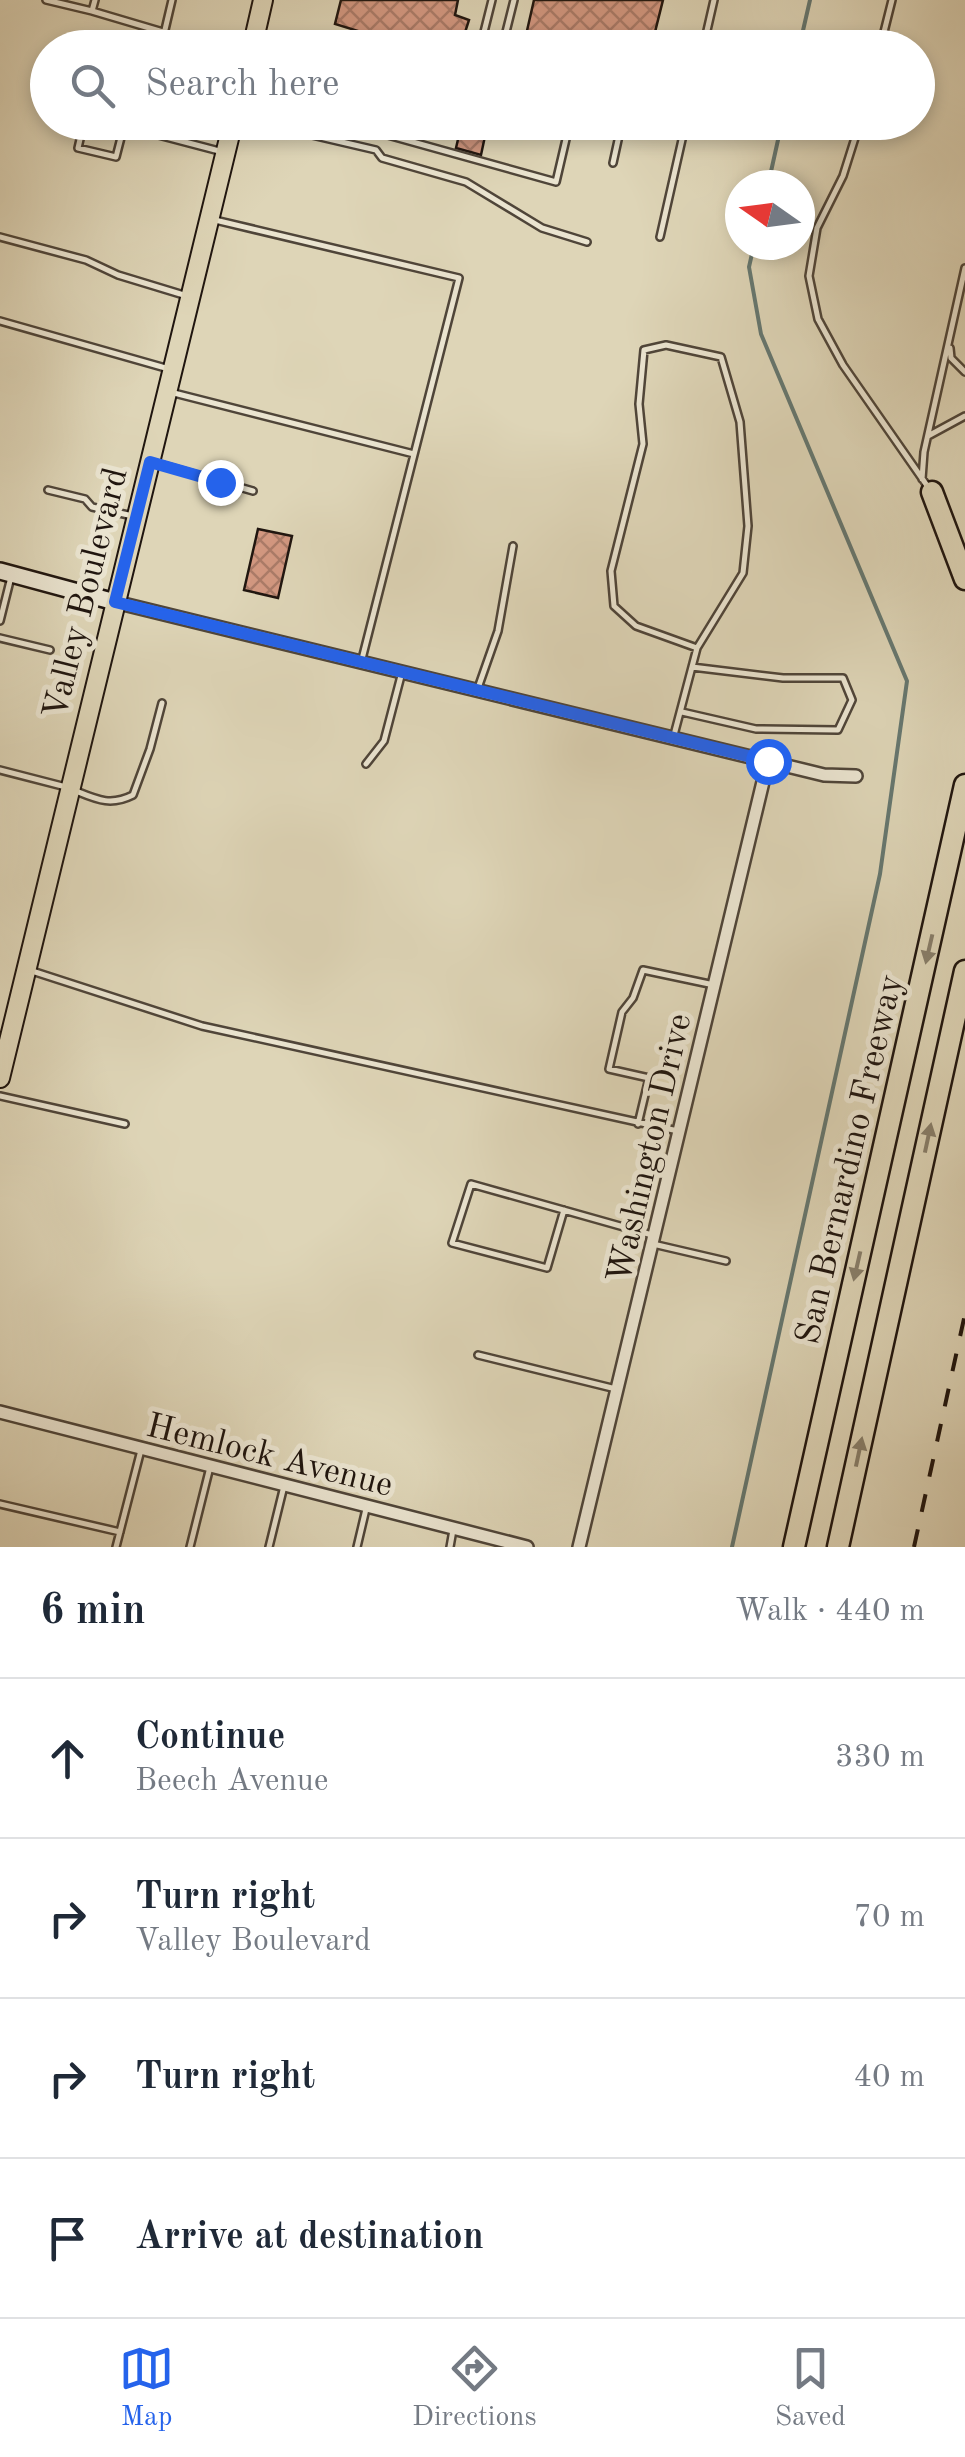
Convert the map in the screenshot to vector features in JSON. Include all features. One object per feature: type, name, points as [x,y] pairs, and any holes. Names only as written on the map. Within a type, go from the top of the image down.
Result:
[{"type":"highway","points":[[927,486],[965,580]]},
{"type":"highway","name":"San Bernardino Freeway","points":[[794,1547],[965,785]]},
{"type":"highway","name":"San Bernardino Freeway","points":[[838,1547],[965,971]]},
{"type":"main road","points":[[256,30],[263,0]]},
{"type":"main road","name":"Valley Boulevard","points":[[0,1078],[229,140]]},
{"type":"main road","points":[[6,572],[115,602]]},
{"type":"street","points":[[115,602],[824,775],[856,776]]},
{"type":"street","name":"Washington Drive","points":[[579,1547],[768,761]]},
{"type":"street","name":"Hemlock Avenue","points":[[0,1412],[527,1547]]},
{"type":"lane","points":[[46,0],[151,30]]},
{"type":"lane","points":[[92,11],[94,0]]},
{"type":"lane","points":[[165,30],[172,0]]},
{"type":"lane","points":[[484,30],[492,0]]},
{"type":"lane","points":[[506,30],[514,0]]},
{"type":"lane","points":[[707,30],[714,0]]},
{"type":"lane","points":[[884,30],[892,0]]},
{"type":"lane","points":[[80,140],[78,148],[116,157],[120,140]]},
{"type":"lane","points":[[182,140],[226,152]]},
{"type":"lane","points":[[333,140],[376,150],[382,158],[466,182],[542,228],[588,242]]},
{"type":"lane","points":[[406,140],[556,182],[566,140]]},
{"type":"lane","points":[[613,163],[618,140]]},
{"type":"lane","points":[[660,237],[682,140]]},
{"type":"lane","points":[[854,140],[817,228],[810,276],[818,319],[927,486]]},
{"type":"lane","points":[[209,219],[458,278],[362,662]]},
{"type":"lane","points":[[0,237],[86,260],[118,276],[190,297]]},
{"type":"lane","points":[[927,486],[927,437],[965,268]]},
{"type":"lane","points":[[0,322],[172,370]]},
{"type":"lane","points":[[948,340],[951,358],[965,372]]},
{"type":"lane","points":[[673,738],[698,648],[743,573],[748,526],[740,422],[721,357],[666,344],[644,350],[638,404],[643,444],[611,571],[614,606],[636,626],[698,648]]},
{"type":"lane","points":[[167,391],[414,454]]},
{"type":"lane","points":[[927,437],[965,416]]},
{"type":"lane","points":[[150,462],[253,490]]},
{"type":"lane","points":[[48,490],[136,516]]},
{"type":"lane","points":[[477,690],[491,660],[512,546]]},
{"type":"lane","points":[[0,622],[6,572]]},
{"type":"lane","points":[[0,638],[50,650]]},
{"type":"lane","points":[[680,712],[756,729],[838,730],[852,700],[843,678],[784,678],[692,668]]},
{"type":"lane","points":[[366,764],[384,741],[402,672]]},
{"type":"lane","points":[[0,770],[70,788],[104,802],[118,802],[133,795],[162,703]]},
{"type":"lane","points":[[26,970],[202,1026],[680,1132]]},
{"type":"lane","points":[[638,1124],[649,1078],[609,1069],[622,1012],[633,998],[643,970],[714,986]]},
{"type":"lane","points":[[0,1096],[124,1124]]},
{"type":"lane","points":[[564,1210],[547,1268],[452,1243],[471,1184],[564,1210],[726,1261]]},
{"type":"lane","points":[[478,1356],[584,1378],[619,1390]]},
{"type":"lane","points":[[116,1547],[141,1450]]},
{"type":"lane","points":[[190,1547],[210,1467]]},
{"type":"lane","points":[[269,1547],[284,1486]]},
{"type":"lane","points":[[0,1504],[120,1532]]},
{"type":"lane","points":[[357,1547],[367,1506]]},
{"type":"lane","points":[[450,1547],[453,1530]]},
{"type":"building","points":[[341,0],[458,0],[455,15],[469,20],[466,30],[354,30],[335,24]]},
{"type":"building","points":[[534,0],[663,0],[656,30],[527,30]]},
{"type":"building","points":[[458,140],[484,140],[481,155],[456,148]]},
{"type":"building","points":[[258,529],[292,536],[278,598],[244,590]]},
{"type":"waterway","points":[[803,30],[810,0]]},
{"type":"waterway","points":[[771,170],[778,140]]},
{"type":"waterway","points":[[732,1547],[880,874],[907,681],[761,334],[751,260]]},
{"type":"railway","points":[[914,1547],[965,1314]]},
{"type":"route","points":[[220,482],[150,462],[115,602],[768,761]]}]
